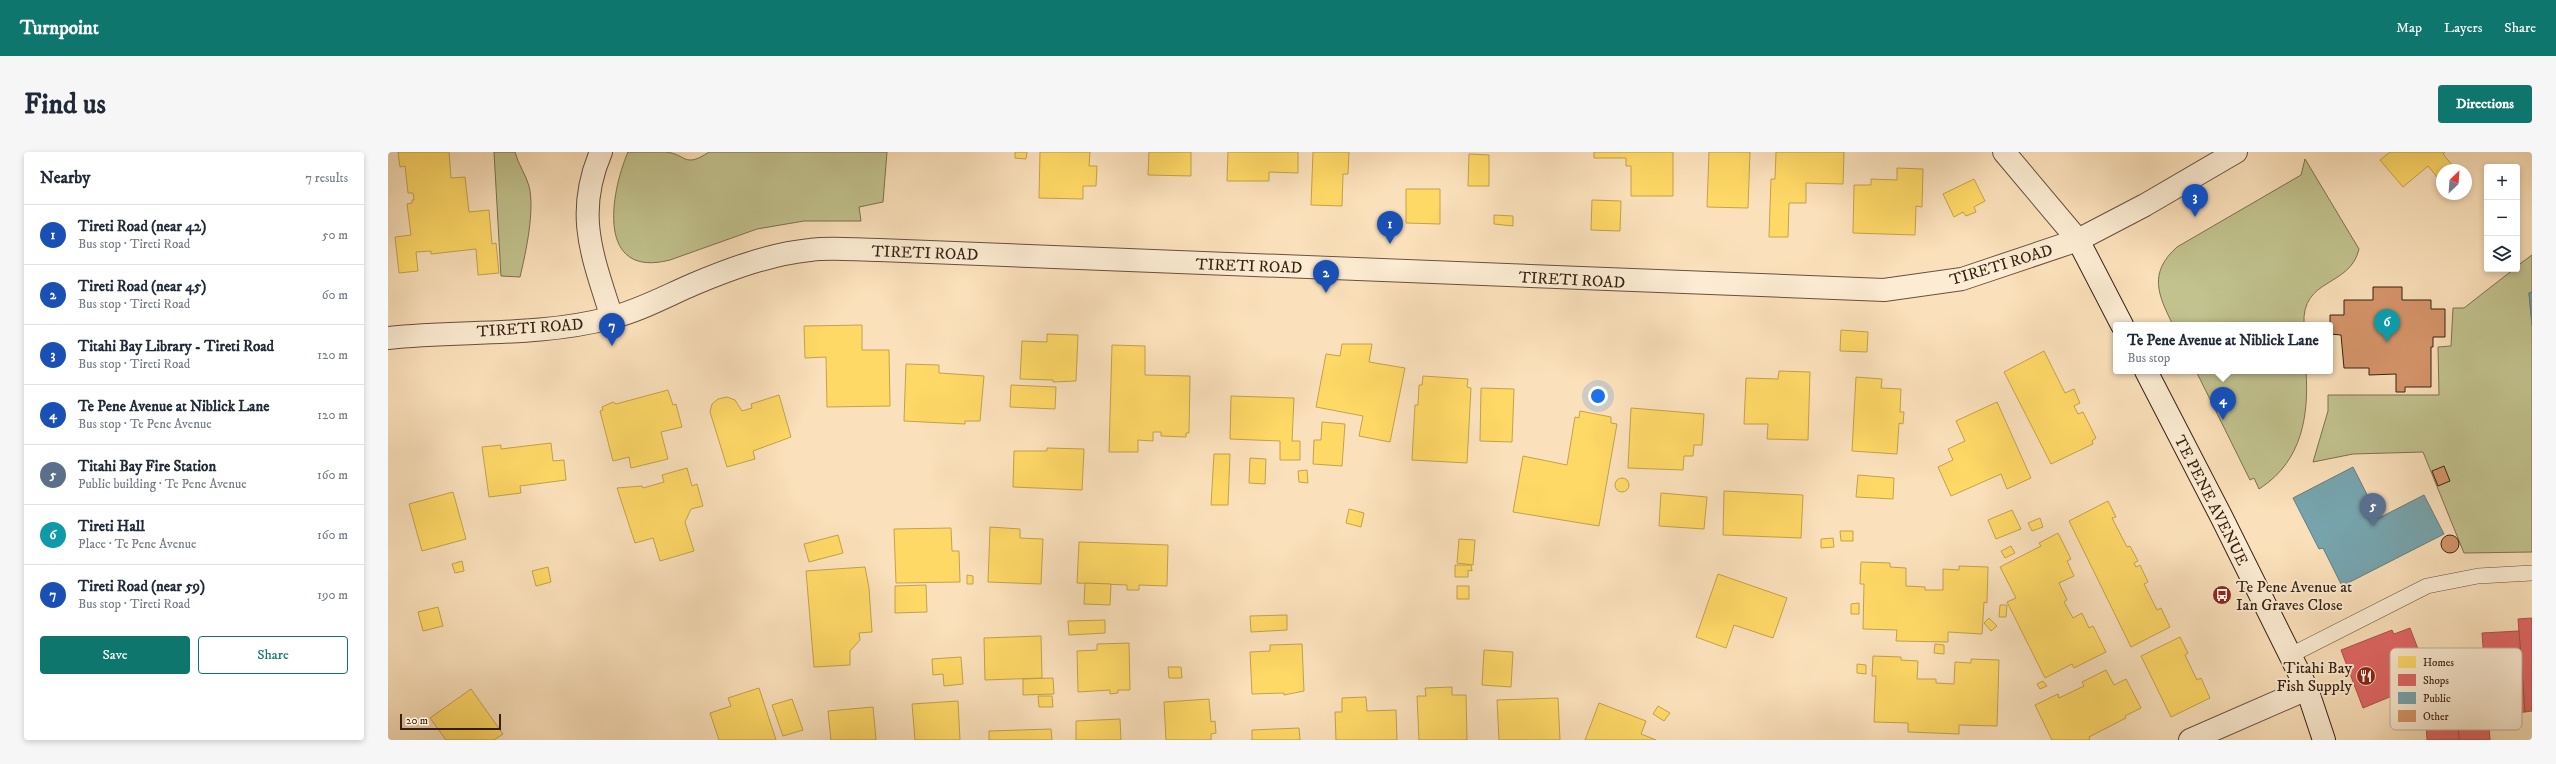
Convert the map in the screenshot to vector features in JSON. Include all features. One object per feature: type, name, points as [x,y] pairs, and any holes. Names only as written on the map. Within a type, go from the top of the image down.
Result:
[{"type":"street","points":[[601,152],[591,181],[586,222],[594,259],[612,318]]},
{"type":"street","points":[[2004,152],[2078,240],[2120,322]]},
{"type":"street","name":"TIRETI ROAD","points":[[388,338],[426,334],[558,328],[612,318],[731,270],[768,259],[810,250],[879,250],[1884,290],[1962,279],[2078,240],[2145,205],[2236,152]]},
{"type":"street","name":"TE PENE AVENUE","points":[[2148,374],[2222,518],[2289,656],[2307,689],[2324,740]]},
{"type":"street","points":[[2190,740],[2307,689]]},
{"type":"lane","points":[[2289,656],[2428,586],[2478,576],[2532,573]]},
{"type":"green space","points":[[494,152],[515,152],[529,186],[531,196],[530,219],[527,244],[520,277],[501,276]]},
{"type":"green space","points":[[628,152],[666,152],[673,153],[690,160],[701,157],[709,152],[887,152],[883,202],[859,207],[861,221],[804,221],[757,229],[670,260],[646,263],[630,257],[619,245],[614,229],[614,210],[617,189]]},
{"type":"green space","points":[[2305,159],[2359,249],[2354,261],[2346,271],[2318,290],[2310,298],[2305,310],[2304,322],[2172,322],[2163,304],[2158,284],[2162,266],[2168,257],[2177,247],[2301,175]]},
{"type":"green space","points":[[2532,255],[2532,292],[2529,293],[2532,325],[2532,552],[2464,553],[2423,452],[2353,454],[2313,462],[2328,411],[2328,395],[2439,395],[2438,347],[2451,346],[2453,308],[2464,308],[2510,272],[2520,272],[2520,264]]},
{"type":"green space","points":[[2197,374],[2306,374],[2307,388],[2304,420],[2294,450],[2286,464],[2275,476],[2259,489],[2254,478],[2250,480]]},
{"type":"building: Homes","points":[[398,152],[449,152],[451,178],[465,177],[469,212],[489,210],[492,244],[496,243],[499,273],[478,275],[476,249],[431,254],[431,251],[416,252],[418,271],[399,273],[395,237],[411,235],[407,204],[412,203],[412,200],[414,200],[413,193],[408,193],[405,166],[400,167]]},
{"type":"building: Homes","points":[[1015,152],[1027,152],[1026,159],[1015,158]]},
{"type":"building: Homes","points":[[1040,152],[1090,152],[1089,166],[1097,166],[1096,186],[1083,186],[1083,199],[1039,198]]},
{"type":"building: Homes","points":[[1149,152],[1191,152],[1191,176],[1148,175]]},
{"type":"building: Homes","points":[[1228,152],[1298,152],[1298,173],[1269,172],[1269,181],[1227,181]]},
{"type":"building: Homes","points":[[1313,152],[1349,152],[1348,174],[1343,174],[1342,206],[1311,205]]},
{"type":"building: Homes","points":[[1594,152],[1673,152],[1673,196],[1631,196],[1631,166],[1626,166],[1626,158],[1594,158]]},
{"type":"building: Homes","points":[[1709,152],[1750,152],[1748,208],[1707,207]]},
{"type":"building: Homes","points":[[1776,152],[1844,152],[1843,184],[1806,183],[1806,203],[1789,203],[1788,237],[1769,237],[1771,179],[1775,179]]},
{"type":"building: Homes","points":[[2390,152],[2445,152],[2443,154],[2451,164],[2436,164],[2436,176],[2428,166],[2403,187],[2380,160]]},
{"type":"building: Homes","points":[[1469,154],[1489,155],[1489,186],[1468,186]]},
{"type":"building: Homes","points":[[1897,168],[1923,169],[1922,207],[1916,206],[1915,235],[1853,233],[1854,185],[1871,185],[1871,179],[1897,180]]},
{"type":"building: Homes","points":[[1974,179],[1985,201],[1974,207],[1976,212],[1966,216],[1963,212],[1954,217],[1943,194]]},
{"type":"building: Homes","points":[[1406,189],[1440,189],[1440,224],[1406,223]]},
{"type":"building: Homes","points":[[1592,200],[1621,201],[1620,231],[1591,230]]},
{"type":"building: Homes","points":[[1494,215],[1513,216],[1513,226],[1494,224]]},
{"type":"building: Homes","points":[[862,325],[862,350],[889,350],[890,406],[827,407],[826,357],[805,358],[804,326]]},
{"type":"building: Homes","points":[[1841,330],[1868,332],[1867,352],[1840,351]]},
{"type":"building: Homes","points":[[1047,334],[1078,335],[1076,381],[1053,382],[1053,380],[1020,379],[1022,341],[1047,342]]},
{"type":"building: Homes","points":[[1342,344],[1372,344],[1369,362],[1405,368],[1390,442],[1359,436],[1363,416],[1316,407],[1326,354],[1340,356]]},
{"type":"building: Homes","points":[[1112,345],[1145,346],[1145,375],[1190,376],[1189,433],[1186,433],[1186,437],[1161,436],[1161,432],[1153,432],[1153,441],[1138,440],[1138,452],[1109,452]]},
{"type":"building: Homes","points":[[2044,351],[2065,393],[2074,389],[2080,403],[2074,406],[2078,414],[2083,412],[2096,438],[2092,441],[2093,444],[2051,464],[2004,372]]},
{"type":"building: Homes","points":[[906,364],[939,365],[939,373],[984,376],[980,421],[965,421],[965,424],[904,421]]},
{"type":"building: Homes","points":[[1779,371],[1810,372],[1808,440],[1767,439],[1768,424],[1744,424],[1746,378],[1778,379]]},
{"type":"building: Homes","points":[[1423,376],[1468,379],[1467,387],[1471,388],[1467,463],[1412,460],[1415,405],[1418,405],[1419,385],[1422,385]]},
{"type":"building: Homes","points":[[1856,377],[1882,379],[1881,388],[1901,389],[1900,412],[1904,412],[1903,424],[1899,423],[1897,454],[1852,451]]},
{"type":"building: Homes","points":[[1011,385],[1056,387],[1055,409],[1010,407]]},
{"type":"building: Homes","points":[[1481,388],[1514,389],[1512,442],[1480,441]]},
{"type":"building: Homes","points":[[668,390],[673,405],[676,404],[682,427],[661,432],[668,459],[631,468],[629,457],[613,461],[600,411],[603,410],[602,407],[613,402],[616,404]]},
{"type":"building: Homes","points":[[779,395],[791,437],[753,451],[755,459],[727,467],[710,412],[712,404],[718,399],[727,397],[735,400],[742,411],[752,408],[751,404]]},
{"type":"building: Homes","points":[[1231,396],[1294,398],[1292,441],[1300,441],[1300,460],[1280,460],[1280,441],[1230,439]]},
{"type":"building: Homes","points":[[1997,402],[2031,478],[2007,489],[2001,474],[1951,496],[1938,467],[1953,460],[1948,449],[1965,441],[1956,421]]},
{"type":"building: Homes","points":[[1631,408],[1704,414],[1702,445],[1694,445],[1693,456],[1684,456],[1683,470],[1628,468]]},
{"type":"building: Homes","points":[[1580,411],[1611,417],[1611,423],[1617,424],[1599,526],[1513,512],[1523,456],[1567,465],[1575,417],[1579,418]]},
{"type":"building: Homes","points":[[1322,422],[1345,424],[1342,466],[1313,464],[1314,440],[1321,440]]},
{"type":"building: Homes","points":[[551,443],[553,461],[564,460],[566,480],[520,486],[521,493],[489,497],[482,447],[501,445],[501,449]]},
{"type":"building: Homes","points":[[1047,448],[1084,449],[1082,490],[1013,487],[1014,451],[1047,451]]},
{"type":"building: Homes","points":[[1214,454],[1230,454],[1228,505],[1211,505]]},
{"type":"building: Homes","points":[[1250,458],[1266,459],[1265,484],[1249,483]]},
{"type":"building: Homes","points":[[687,468],[692,486],[697,484],[703,506],[691,509],[685,522],[694,551],[660,561],[653,538],[635,543],[617,488],[642,486],[643,488],[664,482],[662,475]]},
{"type":"building: Homes","points":[[1307,470],[1308,483],[1299,482],[1298,471]]},
{"type":"building: Homes","points":[[1858,475],[1894,478],[1893,499],[1856,497]]},
{"type":"building: Homes","points":[[1622,478],[1627,480],[1629,485],[1627,490],[1622,492],[1617,490],[1615,485],[1617,480]]},
{"type":"building: Homes","points":[[1724,491],[1803,495],[1801,538],[1723,535]]},
{"type":"building: Homes","points":[[453,492],[466,539],[422,551],[409,504]]},
{"type":"building: Homes","points":[[1661,493],[1707,497],[1704,529],[1659,526]]},
{"type":"building: Homes","points":[[2108,501],[2116,517],[2112,518],[2127,547],[2130,546],[2138,561],[2134,563],[2136,567],[2140,565],[2148,582],[2144,584],[2157,610],[2161,608],[2170,627],[2131,647],[2069,521]]},
{"type":"building: Homes","points":[[1349,509],[1364,513],[1361,527],[1346,523]]},
{"type":"building: Homes","points":[[2012,510],[2021,529],[1996,539],[1988,520]]},
{"type":"building: Homes","points":[[2040,518],[2043,527],[2032,531],[2028,523]]},
{"type":"building: Homes","points":[[990,527],[1020,529],[1020,538],[1043,539],[1041,584],[988,582]]},
{"type":"building: Homes","points":[[951,528],[952,551],[959,551],[960,582],[896,583],[894,529]]},
{"type":"building: Homes","points":[[1840,531],[1853,531],[1853,541],[1841,541]]},
{"type":"building: Homes","points":[[2058,533],[2071,559],[2067,561],[2074,576],[2059,583],[2067,600],[2064,602],[2073,618],[2082,613],[2089,628],[2093,626],[2106,652],[2074,668],[2072,664],[2045,678],[2007,602],[2016,598],[2000,567],[2041,546],[2039,543]]},
{"type":"building: Homes","points":[[838,535],[843,553],[809,562],[804,544]]},
{"type":"building: Homes","points":[[1833,538],[1834,547],[1821,548],[1821,539]]},
{"type":"building: Homes","points":[[1459,539],[1475,540],[1473,565],[1457,563]]},
{"type":"building: Homes","points":[[1079,542],[1168,545],[1167,586],[1139,585],[1139,590],[1127,590],[1127,585],[1077,583]]},
{"type":"building: Homes","points":[[2011,546],[2015,553],[2005,558],[2001,551]]},
{"type":"building: Homes","points":[[462,561],[464,571],[455,573],[452,564]]},
{"type":"building: Homes","points":[[1861,562],[1890,563],[1890,567],[1906,568],[1906,586],[1925,587],[1925,590],[1943,590],[1943,569],[1959,570],[1959,566],[1988,567],[1987,603],[1984,602],[1982,634],[1948,632],[1948,642],[1896,641],[1897,630],[1863,629],[1864,584],[1860,584]]},
{"type":"building: Homes","points":[[1455,565],[1471,565],[1472,571],[1468,570],[1468,577],[1455,577]]},
{"type":"building: Homes","points":[[548,567],[551,582],[536,586],[532,571]]},
{"type":"building: Homes","points":[[865,567],[869,588],[872,632],[859,633],[860,640],[850,651],[850,665],[814,667],[806,571]]},
{"type":"building: Homes","points":[[1718,574],[1787,598],[1773,638],[1734,625],[1726,648],[1696,637]]},
{"type":"building: Homes","points":[[967,575],[973,576],[973,584],[967,584]]},
{"type":"building: Homes","points":[[1085,583],[1111,584],[1110,605],[1084,604]]},
{"type":"building: Homes","points":[[926,585],[927,612],[895,613],[895,586]]},
{"type":"building: Homes","points":[[1457,586],[1469,586],[1469,599],[1457,599]]},
{"type":"building: Homes","points":[[1859,603],[1859,614],[1851,614],[1851,604]]},
{"type":"building: Homes","points":[[2000,605],[2007,605],[2006,617],[1999,617]]},
{"type":"building: Homes","points":[[438,607],[443,626],[423,631],[418,612]]},
{"type":"building: Homes","points":[[1287,615],[1287,630],[1251,632],[1250,616]]},
{"type":"building: Homes","points":[[1989,618],[1997,626],[1991,631],[1984,623]]},
{"type":"building: Homes","points":[[1105,620],[1105,633],[1069,635],[1068,621]]},
{"type":"building: Homes","points":[[1041,636],[1042,678],[985,680],[984,638]]},
{"type":"building: Homes","points":[[2180,637],[2188,653],[2185,655],[2197,680],[2201,678],[2210,698],[2171,717],[2141,656]]},
{"type":"building: Homes","points":[[1129,643],[1130,690],[1118,690],[1118,693],[1110,694],[1110,690],[1078,692],[1077,651],[1097,650],[1097,644]]},
{"type":"building: Homes","points":[[1302,644],[1304,691],[1284,695],[1284,693],[1252,694],[1250,652],[1270,651],[1270,645]]},
{"type":"building: Homes","points":[[1935,644],[1944,645],[1944,654],[1934,653]]},
{"type":"building: Homes","points":[[1484,650],[1513,652],[1511,687],[1482,685]]},
{"type":"building: Homes","points":[[1873,656],[1901,657],[1901,660],[1918,661],[1917,679],[1936,679],[1936,683],[1954,684],[1955,662],[1971,663],[1971,659],[1999,660],[1997,726],[1959,725],[1959,734],[1908,732],[1908,723],[1874,722],[1876,676],[1872,676]]},
{"type":"building: Homes","points":[[961,657],[963,684],[944,686],[943,674],[933,675],[932,659]]},
{"type":"building: Homes","points":[[1857,664],[1866,665],[1866,674],[1857,673]]},
{"type":"building: Homes","points":[[1168,667],[1181,667],[1182,678],[1169,678]]},
{"type":"building: Homes","points":[[2106,670],[2114,685],[2126,679],[2141,708],[2125,716],[2126,718],[2089,737],[2090,740],[2052,740],[2035,705],[2058,694],[2059,698],[2084,686],[2082,682]]},
{"type":"building: Homes","points":[[1053,678],[1054,694],[1023,695],[1023,679]]},
{"type":"building: Homes","points":[[2043,681],[2047,686],[2040,689],[2037,684]]},
{"type":"building: Homes","points":[[1452,687],[1452,695],[1466,695],[1467,740],[1419,740],[1417,696],[1426,696],[1425,688]]},
{"type":"building: Homes","points":[[759,688],[776,740],[719,740],[710,713],[731,706],[728,698]]},
{"type":"building: Homes","points":[[471,689],[503,734],[494,740],[446,740],[430,718]]},
{"type":"building: Homes","points":[[1038,696],[1052,696],[1053,707],[1039,707]]},
{"type":"building: Homes","points":[[1366,697],[1367,711],[1396,710],[1397,740],[1336,740],[1335,712],[1342,712],[1342,698]]},
{"type":"building: Homes","points":[[1558,698],[1560,740],[1499,740],[1497,700]]},
{"type":"building: Homes","points":[[792,699],[803,730],[783,736],[772,705]]},
{"type":"building: Homes","points":[[1209,699],[1211,722],[1215,721],[1216,733],[1211,734],[1211,740],[1166,740],[1164,702]]},
{"type":"building: Homes","points":[[958,701],[960,740],[915,740],[912,704]]},
{"type":"building: Homes","points":[[1599,703],[1646,721],[1641,734],[1656,740],[1585,740]]},
{"type":"building: Homes","points":[[1658,706],[1670,713],[1664,721],[1653,714]]},
{"type":"building: Homes","points":[[873,707],[876,740],[831,740],[828,711]]},
{"type":"building: Homes","points":[[1120,719],[1121,740],[1076,740],[1076,721]]},
{"type":"building: Homes","points":[[1299,728],[1300,740],[1252,740],[1252,730]]},
{"type":"building: Homes","points":[[1051,729],[1052,740],[989,740],[989,731]]},
{"type":"building: Shops","points":[[2532,618],[2532,711],[2525,712],[2522,648],[2520,648],[2518,619]]},
{"type":"building: Shops","points":[[2410,628],[2418,648],[2390,648],[2390,697],[2363,708],[2341,650],[2392,630],[2394,634]]},
{"type":"building: Shops","points":[[2519,631],[2520,648],[2483,648],[2482,633]]},
{"type":"building: Shops","points":[[2522,672],[2525,712],[2522,712]]},
{"type":"building: Shops","points":[[2426,730],[2458,730],[2459,740],[2427,740]]},
{"type":"building: Shops","points":[[2458,730],[2489,730],[2490,740],[2459,740]]},
{"type":"building: Public","points":[[2532,292],[2532,325],[2529,293]]},
{"type":"building: Public","points":[[2353,467],[2379,518],[2424,495],[2444,534],[2342,586],[2323,548],[2319,549],[2293,498]]},
{"type":"building: Other","points":[[2373,287],[2402,287],[2402,300],[2431,300],[2431,309],[2445,309],[2445,337],[2433,337],[2433,347],[2431,347],[2431,387],[2405,387],[2405,392],[2396,392],[2396,374],[2369,375],[2369,368],[2344,368],[2341,335],[2333,334],[2333,322],[2330,322],[2330,315],[2344,315],[2344,300],[2373,300]]},
{"type":"building: Other","points":[[2444,466],[2450,481],[2438,486],[2432,471]]},
{"type":"building: Other","points":[[2450,535],[2456,538],[2459,544],[2456,550],[2450,553],[2444,550],[2441,544],[2444,538]]},
{"type":"place","name":"Titahi Bay Library - Tireti Road","points":[[2195,217]]},
{"type":"place","name":"Tireti Road (near 42)","points":[[1390,244]]},
{"type":"place","name":"Tireti Road (near 45)","points":[[1326,293]]},
{"type":"place","name":"Tireti Hall","points":[[2387,342]]},
{"type":"place","name":"Tireti Road (near 59)","points":[[612,346]]},
{"type":"place","name":"Te Pene Avenue at Niblick Lane","points":[[2223,420]]},
{"type":"place","name":"Titahi Bay Fire Station","points":[[2373,526]]},
{"type":"place","name":"Te Pene Avenue at Ian Graves Close","points":[[2222,595]]},
{"type":"place","name":"Titahi Bay Fish Supply","points":[[2366,676]]}]
